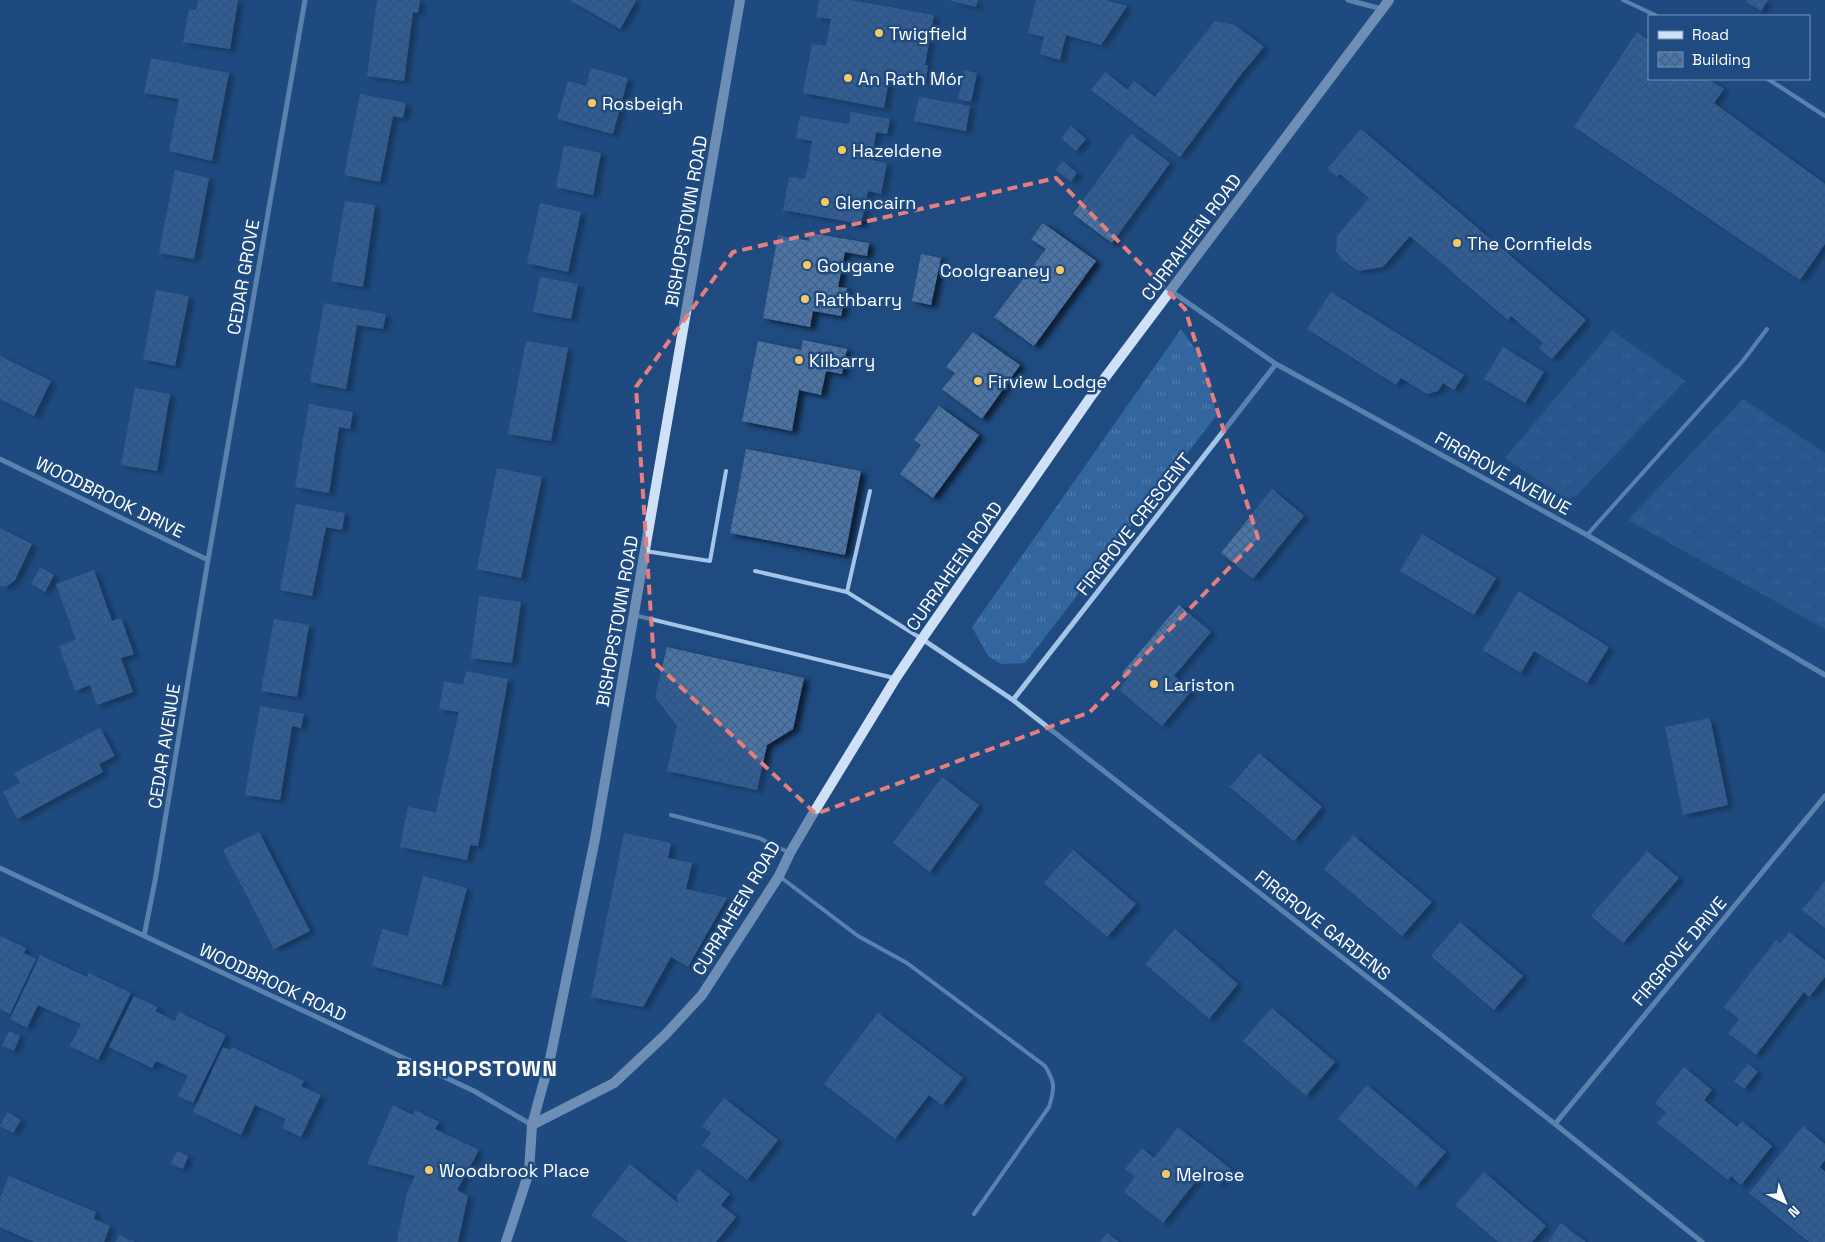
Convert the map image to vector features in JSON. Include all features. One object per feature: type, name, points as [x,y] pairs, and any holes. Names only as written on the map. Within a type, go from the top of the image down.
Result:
[{"type":"street","name":"CEDAR GROVE","points":[[208,560],[305,0]]},
{"type":"street","name":"BISHOPSTOWN ROAD","points":[[506,1242],[529,1172],[532,1125],[550,1059],[595,839],[740,0]]},
{"type":"street","points":[[1348,0],[1382,9]]},
{"type":"street","name":"CURRAHEEN ROAD","points":[[532,1125],[614,1083],[665,1035],[702,995],[779,876],[790,853],[896,678],[922,639],[1092,395],[1389,0]]},
{"type":"street","name":"FIRGROVE AVENUE","points":[[1171,291],[1276,364],[1587,535],[1825,675]]},
{"type":"street","name":"FIRGROVE CRESCENT","points":[[1013,700],[1276,364]]},
{"type":"street","name":"WOODBROOK DRIVE","points":[[0,460],[208,560]]},
{"type":"street","name":"CEDAR AVENUE","points":[[144,936],[155,881],[208,560]]},
{"type":"street","name":"FIRGROVE GARDENS","points":[[922,639],[1013,700],[1702,1242]]},
{"type":"street","name":"FIRGROVE DRIVE","points":[[1554,1124],[1825,796]]},
{"type":"street","name":"WOODBROOK ROAD","points":[[0,868],[474,1091],[532,1125]]},
{"type":"lane","points":[[1623,0],[1655,15]]},
{"type":"lane","points":[[1770,80],[1825,116]]},
{"type":"lane","points":[[1587,535],[1755,346],[1767,329]]},
{"type":"lane","points":[[645,551],[710,561],[726,471]]},
{"type":"lane","points":[[847,592],[870,491]]},
{"type":"lane","points":[[755,571],[847,592],[922,639]]},
{"type":"lane","points":[[634,616],[896,678]]},
{"type":"lane","points":[[671,815],[759,838],[790,853]]},
{"type":"lane","points":[[779,876],[858,936],[907,963],[1045,1066],[1053,1079],[1054,1093],[1049,1107],[974,1214]]},
{"type":"highlighted area","points":[[1056,178],[1185,309],[1258,538],[1090,712],[816,814],[654,662],[636,387],[733,252]]},
{"type":"green space","points":[[1181,329],[1196,350],[1206,370],[1216,416],[1025,663],[1001,664],[988,656],[972,627]]},
{"type":"green space","points":[[1612,331],[1685,381],[1576,496],[1569,498],[1561,495],[1505,458]]},
{"type":"green space","points":[[1743,399],[1825,453],[1825,629],[1628,520]]},
{"type":"building","points":[[198,0],[238,0],[230,49],[183,42],[189,9],[196,10]]},
{"type":"building","points":[[377,0],[420,0],[418,13],[413,12],[404,81],[367,76]]},
{"type":"building","points":[[570,0],[634,0],[636,1],[620,29]]},
{"type":"building","points":[[819,0],[850,0],[934,15],[925,65],[928,65],[926,81],[890,74],[884,108],[803,93],[812,44],[826,46],[831,19],[816,17]]},
{"type":"building","points":[[948,0],[978,0],[976,7]]},
{"type":"building","points":[[1036,0],[1105,0],[1127,6],[1101,45],[1066,35],[1060,60],[1040,54],[1044,37],[1028,33]]},
{"type":"building","points":[[1747,0],[1768,0],[1761,11],[1746,2]]},
{"type":"building","points":[[1215,21],[1235,25],[1264,47],[1242,73],[1180,157],[1091,90],[1105,72],[1128,90],[1134,81],[1155,97]]},
{"type":"building","points":[[1637,32],[1648,39],[1648,80],[1710,80],[1724,89],[1714,103],[1825,184],[1825,244],[1800,280],[1574,127]]},
{"type":"building","points":[[151,58],[229,73],[212,161],[169,151],[179,99],[144,93]]},
{"type":"building","name":"Rosbeigh","points":[[591,68],[628,78],[613,134],[557,119],[568,81],[586,86]]},
{"type":"building","points":[[964,70],[977,73],[971,102],[958,99]]},
{"type":"building","points":[[360,94],[406,103],[403,118],[393,116],[380,182],[344,175]]},
{"type":"building","points":[[919,97],[970,106],[966,131],[914,121]]},
{"type":"building","points":[[851,112],[890,119],[887,134],[876,132],[872,160],[887,163],[881,194],[868,191],[861,224],[783,210],[789,177],[805,179],[808,167],[812,141],[796,138],[800,116],[849,124]]},
{"type":"building","points":[[1071,126],[1086,139],[1076,151],[1061,138]]},
{"type":"building","name":"The Cornfields","points":[[1361,129],[1586,320],[1552,359],[1539,348],[1543,343],[1511,316],[1508,320],[1410,236],[1383,267],[1358,271],[1343,260],[1336,251],[1337,236],[1369,198],[1340,174],[1337,177],[1327,169]]},
{"type":"building","points":[[1131,134],[1170,163],[1112,243],[1073,214]]},
{"type":"building","points":[[564,145],[601,153],[593,195],[556,187]]},
{"type":"building","points":[[1063,161],[1077,173],[1071,182],[1056,170]]},
{"type":"building","points":[[175,170],[209,178],[194,259],[159,253]]},
{"type":"building","points":[[345,201],[375,205],[363,287],[331,281]]},
{"type":"building","points":[[540,203],[581,212],[568,272],[527,263]]},
{"type":"building","points":[[1043,223],[1096,261],[1034,346],[994,317],[1046,249],[1031,239]]},
{"type":"building","points":[[810,233],[869,243],[867,256],[845,252],[838,287],[847,288],[841,316],[813,311],[810,327],[763,318],[778,235],[809,241]]},
{"type":"building","points":[[921,254],[941,258],[931,305],[912,301]]},
{"type":"building","points":[[540,277],[578,284],[571,319],[533,312]]},
{"type":"building","points":[[156,290],[189,296],[175,366],[143,359]]},
{"type":"building","points":[[1331,292],[1464,375],[1454,390],[1443,383],[1438,391],[1427,394],[1401,378],[1396,385],[1307,329]]},
{"type":"building","points":[[324,303],[386,314],[383,329],[357,325],[346,389],[310,382]]},
{"type":"building","name":"Firview Lodge","points":[[973,332],[1020,365],[982,419],[942,389],[955,373],[946,367]]},
{"type":"building","name":"Kilbarry","points":[[803,340],[847,349],[842,374],[826,371],[821,395],[799,390],[792,431],[742,421],[758,341],[801,350]]},
{"type":"building","points":[[526,341],[568,348],[551,441],[508,434]]},
{"type":"building","points":[[1503,347],[1544,372],[1525,403],[1484,379]]},
{"type":"building","points":[[0,356],[51,381],[34,416],[0,399]]},
{"type":"building","points":[[135,388],[170,394],[157,471],[121,465]]},
{"type":"building","points":[[309,404],[353,412],[350,429],[339,427],[329,493],[295,487]]},
{"type":"building","points":[[939,406],[979,435],[933,498],[900,474],[921,445],[914,440]]},
{"type":"building","points":[[746,449],[861,471],[845,555],[730,533]]},
{"type":"building","points":[[497,468],[542,477],[521,578],[477,569]]},
{"type":"building","points":[[1272,489],[1304,516],[1253,579],[1221,553]]},
{"type":"building","points":[[296,504],[345,513],[342,530],[326,527],[312,596],[280,590]]},
{"type":"building","points":[[0,528],[32,544],[15,580],[6,587],[0,585]]},
{"type":"building","points":[[1422,534],[1496,578],[1474,615],[1400,571]]},
{"type":"building","points":[[40,567],[54,575],[45,592],[31,584]]},
{"type":"building","points":[[94,570],[112,621],[121,618],[134,654],[121,658],[133,692],[97,705],[90,685],[75,691],[59,646],[76,640],[56,584]]},
{"type":"building","points":[[1519,591],[1609,647],[1587,683],[1534,651],[1521,673],[1483,650]]},
{"type":"building","points":[[479,596],[521,602],[512,663],[471,658]]},
{"type":"building","name":"Lariston","points":[[1179,605],[1211,632],[1174,676],[1192,690],[1162,726],[1119,690],[1128,678],[1122,673]]},
{"type":"building","points":[[274,619],[309,625],[297,697],[261,691]]},
{"type":"building","points":[[667,647],[804,678],[793,729],[767,745],[757,790],[667,771],[677,726],[655,697]]},
{"type":"building","points":[[466,671],[508,679],[478,846],[470,845],[467,860],[400,847],[408,807],[436,812],[459,712],[439,709],[444,681],[463,685]]},
{"type":"building","points":[[260,706],[304,714],[301,728],[292,726],[280,800],[245,795]]},
{"type":"building","points":[[1710,718],[1728,805],[1683,815],[1665,727]]},
{"type":"building","points":[[100,728],[115,756],[99,764],[103,772],[17,819],[3,792],[20,783],[14,773]]},
{"type":"building","points":[[1259,753],[1322,807],[1294,841],[1230,787]]},
{"type":"building","points":[[942,777],[979,805],[930,872],[893,843]]},
{"type":"building","points":[[259,832],[310,931],[274,949],[223,850]]},
{"type":"building","points":[[624,833],[671,843],[668,858],[692,863],[686,889],[727,898],[688,967],[671,957],[643,1007],[591,997]]},
{"type":"building","points":[[1353,835],[1432,902],[1402,936],[1324,869]]},
{"type":"building","points":[[1073,850],[1136,904],[1107,937],[1044,883]]},
{"type":"building","points":[[1647,851],[1679,878],[1623,943],[1591,916]]},
{"type":"building","points":[[423,876],[467,888],[442,985],[372,966],[382,929],[408,936]]},
{"type":"building","points":[[1825,881],[1825,928],[1802,910]]},
{"type":"building","points":[[1460,922],[1523,976],[1494,1010],[1431,956]]},
{"type":"building","points":[[1175,929],[1238,984],[1209,1019],[1145,964]]},
{"type":"building","points":[[1789,932],[1825,960],[1825,977],[1809,997],[1804,992],[1756,1055],[1728,1033],[1739,1019],[1724,1007],[1776,940],[1780,944]]},
{"type":"building","points":[[0,936],[26,948],[24,953],[36,959],[10,1014],[0,1009]]},
{"type":"building","points":[[40,955],[87,977],[89,973],[131,993],[98,1060],[70,1046],[81,1024],[38,1005],[27,1028],[10,1019]]},
{"type":"building","points":[[134,996],[158,1007],[155,1011],[175,1021],[179,1012],[226,1035],[193,1103],[178,1096],[188,1076],[156,1061],[152,1068],[109,1047]]},
{"type":"building","points":[[1272,1008],[1335,1062],[1306,1096],[1243,1041]]},
{"type":"building","points":[[878,1013],[963,1078],[942,1105],[929,1095],[895,1139],[824,1084]]},
{"type":"building","points":[[9,1031],[20,1036],[14,1051],[2,1046]]},
{"type":"building","points":[[223,1047],[230,1050],[232,1047],[304,1081],[301,1086],[321,1095],[301,1137],[282,1128],[286,1119],[255,1105],[241,1135],[193,1112]]},
{"type":"building","points":[[1748,1064],[1758,1072],[1744,1089],[1734,1081]]},
{"type":"building","points":[[1684,1067],[1712,1090],[1704,1100],[1737,1127],[1742,1121],[1772,1146],[1741,1185],[1731,1176],[1728,1180],[1657,1123],[1666,1112],[1655,1103]]},
{"type":"building","points":[[1367,1085],[1446,1152],[1416,1187],[1338,1119]]},
{"type":"building","points":[[724,1098],[778,1140],[747,1180],[702,1145],[711,1133],[702,1126]]},
{"type":"building","name":"Woodbrook Place","points":[[393,1105],[413,1115],[415,1110],[439,1122],[435,1129],[479,1150],[457,1190],[468,1196],[458,1242],[397,1242],[407,1193],[415,1176],[367,1164]]},
{"type":"building","points":[[7,1112],[21,1120],[13,1133],[0,1126]]},
{"type":"building","points":[[1803,1126],[1825,1144],[1825,1160],[1820,1167],[1825,1172],[1825,1242],[1809,1242],[1749,1193]]},
{"type":"building","name":"Melrose","points":[[1178,1127],[1231,1169],[1219,1185],[1203,1172],[1163,1223],[1124,1192],[1135,1177],[1125,1169],[1142,1148],[1154,1158]]},
{"type":"building","points":[[177,1151],[188,1156],[183,1169],[171,1164]]},
{"type":"building","points":[[630,1164],[678,1203],[677,1196],[698,1169],[730,1194],[721,1205],[736,1217],[716,1242],[628,1242],[591,1215]]},
{"type":"building","points":[[1484,1172],[1546,1226],[1532,1242],[1498,1242],[1455,1205]]},
{"type":"building","points":[[9,1176],[96,1212],[94,1219],[110,1226],[104,1242],[34,1242],[0,1227],[0,1198]]},
{"type":"building","points":[[1561,1223],[1586,1242],[1548,1242]]},
{"type":"building","points":[[1107,1233],[1119,1242],[1100,1242]]},
{"type":"building","points":[[119,1235],[135,1242],[116,1242]]},
{"type":"place","name":"Twigfield","points":[[879,33]]},
{"type":"place","name":"An Rath Mór","points":[[848,78]]},
{"type":"place","name":"Rosbeigh","points":[[592,103]]},
{"type":"place","name":"Hazeldene","points":[[842,150]]},
{"type":"place","name":"Glencairn","points":[[825,202]]},
{"type":"place","name":"The Cornfields","points":[[1457,243]]},
{"type":"place","name":"Gougane","points":[[807,265]]},
{"type":"place","name":"Coolgreaney","points":[[1060,270]]},
{"type":"place","name":"Rathbarry","points":[[805,299]]},
{"type":"place","name":"Kilbarry","points":[[799,360]]},
{"type":"place","name":"Firview Lodge","points":[[978,381]]},
{"type":"place","name":"Lariston","points":[[1154,684]]},
{"type":"place","name":"Woodbrook Place","points":[[429,1170]]},
{"type":"place","name":"Melrose","points":[[1166,1174]]},
{"type":"district","name":"BISHOPSTOWN","points":[[477,1068]]}]
